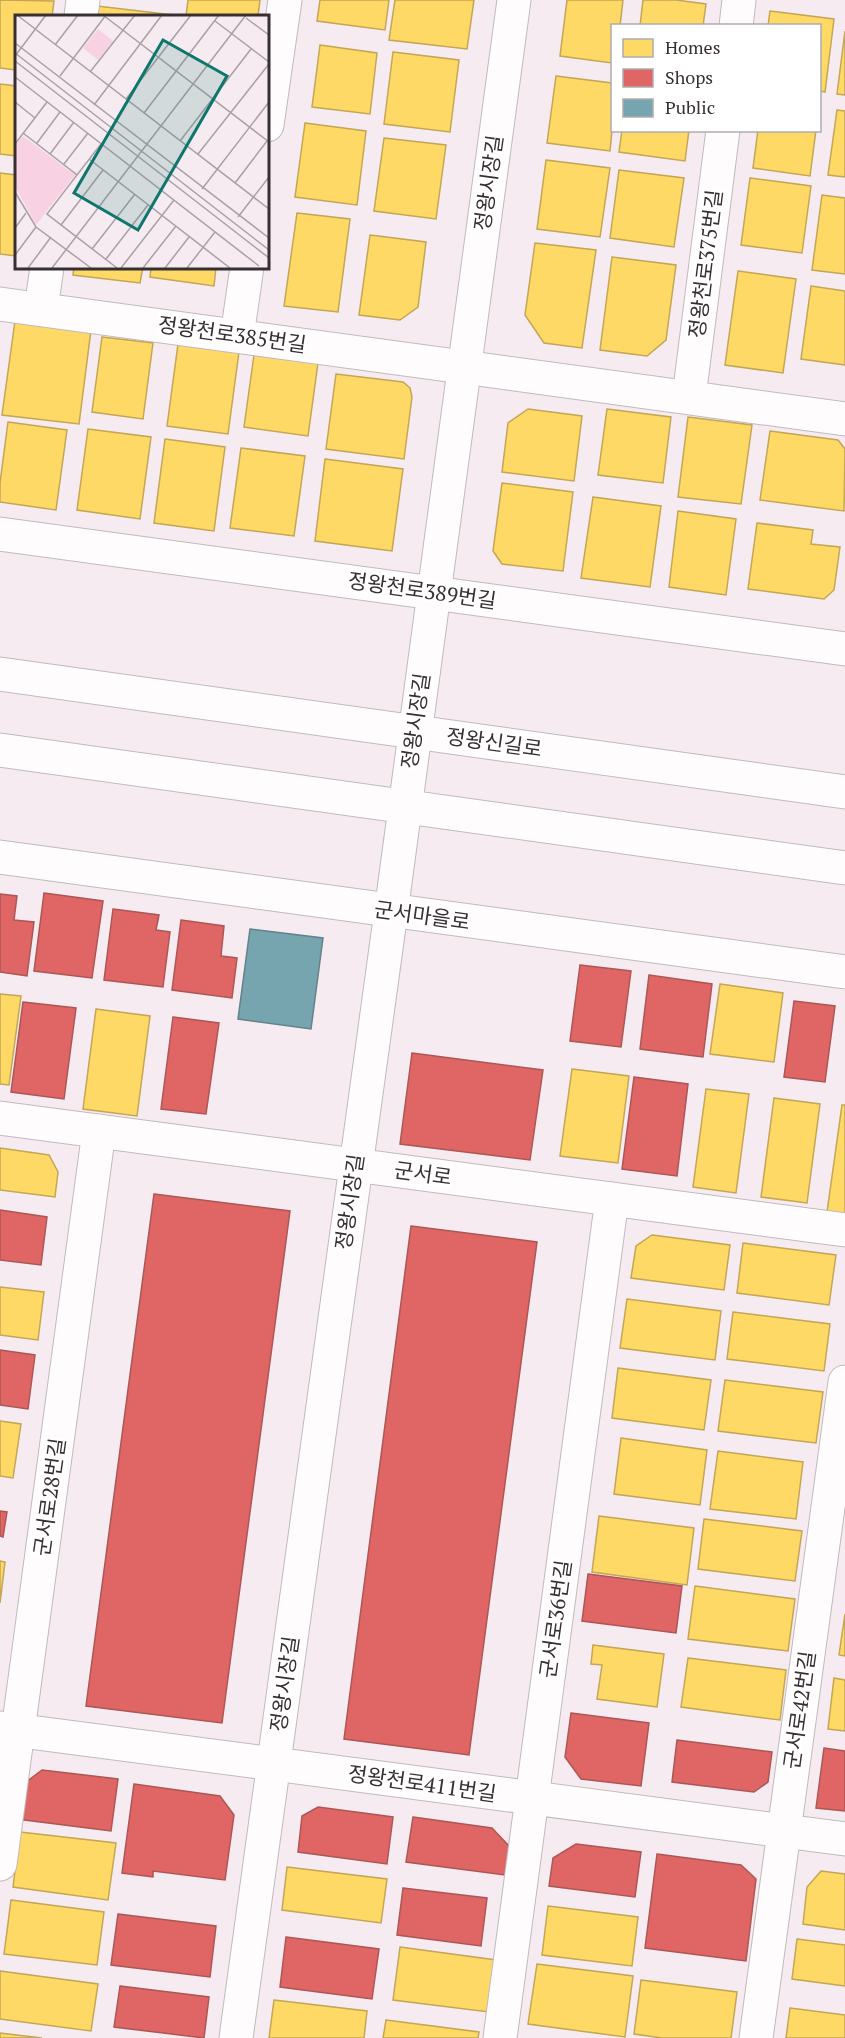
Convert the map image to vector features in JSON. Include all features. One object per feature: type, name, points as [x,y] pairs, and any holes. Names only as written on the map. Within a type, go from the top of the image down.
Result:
[{"type":"street","points":[[81,15],[83,0]]},
{"type":"street","points":[[268,118],[285,0]]},
{"type":"street","name":"정왕시장길","points":[[236,2038],[514,0]]},
{"type":"street","points":[[736,24],[739,0]]},
{"type":"street","name":"정왕천로375번길","points":[[689,397],[723,132]]},
{"type":"street","points":[[41,309],[47,268]]},
{"type":"street","points":[[237,336],[247,268]]},
{"type":"street","name":"정왕천로385번길","points":[[0,304],[464,367]]},
{"type":"street","points":[[464,367],[845,419]]},
{"type":"street","name":"정왕천로389번길","points":[[0,534],[845,649]]},
{"type":"street","name":"정왕신길로","points":[[0,674],[845,792]]},
{"type":"street","points":[[0,750],[845,868]]},
{"type":"street","name":"군서마을로","points":[[0,857],[845,972]]},
{"type":"street","name":"군서로","points":[[0,1118],[845,1230]]},
{"type":"street","name":"군서로28번길","points":[[0,1864],[9,1729],[99,1131]]},
{"type":"street","name":"군서로36번길","points":[[500,2038],[612,1199]]},
{"type":"street","name":"군서로42번길","points":[[756,2038],[845,1382]]},
{"type":"street","name":"정왕천로411번길","points":[[9,1729],[845,1839]]},
{"type":"building: Homes","points":[[0,0],[54,1],[52,15],[15,15],[15,70],[0,68]]},
{"type":"building: Homes","points":[[188,0],[260,0],[258,15],[186,15]]},
{"type":"building: Homes","points":[[320,0],[389,0],[385,30],[317,21]]},
{"type":"building: Homes","points":[[395,0],[474,0],[467,49],[389,40]]},
{"type":"building: Homes","points":[[567,0],[623,0],[620,24],[611,24],[611,63],[560,56]]},
{"type":"building: Homes","points":[[643,0],[676,0],[706,4],[703,24],[640,24]]},
{"type":"building: Homes","points":[[97,6],[174,15],[95,15]]},
{"type":"building: Homes","points":[[770,11],[834,19],[825,92],[821,91],[821,24],[768,24]]},
{"type":"building: Homes","points":[[845,31],[845,95],[837,94]]},
{"type":"building: Homes","points":[[320,45],[377,53],[370,114],[312,107]]},
{"type":"building: Homes","points":[[393,52],[459,60],[450,132],[384,124]]},
{"type":"building: Homes","points":[[556,76],[611,83],[610,151],[547,143]]},
{"type":"building: Homes","points":[[0,84],[15,86],[15,156],[0,154]]},
{"type":"building: Homes","points":[[837,110],[845,111],[845,177],[828,175]]},
{"type":"building: Homes","points":[[305,123],[366,131],[357,205],[295,197]]},
{"type":"building: Homes","points":[[622,132],[689,132],[685,161],[619,152]]},
{"type":"building: Homes","points":[[758,132],[816,132],[810,176],[753,168]]},
{"type":"building: Homes","points":[[384,138],[446,145],[436,219],[374,211]]},
{"type":"building: Homes","points":[[546,160],[610,168],[600,237],[537,229]]},
{"type":"building: Homes","points":[[619,170],[684,178],[674,247],[610,238]]},
{"type":"building: Homes","points":[[0,173],[15,175],[15,256],[0,254]]},
{"type":"building: Homes","points":[[750,178],[811,186],[802,253],[741,245]]},
{"type":"building: Homes","points":[[822,195],[845,198],[845,274],[812,270]]},
{"type":"building: Homes","points":[[297,213],[350,219],[338,312],[284,306]]},
{"type":"building: Homes","points":[[370,235],[426,242],[418,307],[400,320],[359,315]]},
{"type":"building: Homes","points":[[535,243],[596,250],[582,348],[544,343],[525,315]]},
{"type":"building: Homes","points":[[612,257],[676,265],[666,340],[647,356],[600,350]]},
{"type":"building: Homes","points":[[74,268],[143,268],[140,283],[73,275]]},
{"type":"building: Homes","points":[[151,268],[216,268],[214,286],[150,277]]},
{"type":"building: Homes","points":[[738,271],[796,279],[783,373],[725,365]]},
{"type":"building: Homes","points":[[811,286],[845,291],[845,365],[801,359]]},
{"type":"building: Homes","points":[[15,321],[91,330],[79,424],[2,415]]},
{"type":"building: Homes","points":[[102,337],[153,343],[143,419],[92,412]]},
{"type":"building: Homes","points":[[178,344],[239,352],[228,434],[167,426]]},
{"type":"building: Homes","points":[[254,355],[318,363],[308,436],[244,427]]},
{"type":"building: Homes","points":[[336,374],[403,382],[410,388],[412,397],[404,459],[326,449]]},
{"type":"building: Homes","points":[[528,409],[582,416],[574,481],[502,472],[508,423]]},
{"type":"building: Homes","points":[[607,409],[671,417],[663,483],[598,475]]},
{"type":"building: Homes","points":[[688,417],[752,425],[741,504],[678,497]]},
{"type":"building: Homes","points":[[8,422],[67,430],[56,510],[0,502],[0,483]]},
{"type":"building: Homes","points":[[88,429],[151,437],[140,519],[77,510]]},
{"type":"building: Homes","points":[[770,431],[838,440],[845,449],[844,511],[760,500]]},
{"type":"building: Homes","points":[[165,439],[225,447],[214,531],[154,523]]},
{"type":"building: Homes","points":[[241,448],[305,456],[294,536],[230,528]]},
{"type":"building: Homes","points":[[325,459],[403,469],[392,551],[315,541]]},
{"type":"building: Homes","points":[[502,483],[573,492],[563,571],[502,564],[493,551]]},
{"type":"building: Homes","points":[[593,497],[661,506],[650,587],[581,578]]},
{"type":"building: Homes","points":[[678,511],[736,519],[726,595],[669,587]]},
{"type":"building: Homes","points":[[757,523],[813,530],[811,544],[840,547],[834,590],[824,599],[748,589]]},
{"type":"building: Homes","points":[[720,984],[783,993],[774,1062],[710,1054]]},
{"type":"building: Homes","points":[[0,994],[21,996],[9,1085],[0,1084]]},
{"type":"building: Homes","points":[[96,1009],[150,1016],[137,1116],[83,1109]]},
{"type":"building: Homes","points":[[572,1069],[629,1076],[618,1163],[560,1156]]},
{"type":"building: Homes","points":[[706,1089],[749,1094],[736,1193],[693,1187]]},
{"type":"building: Homes","points":[[774,1098],[820,1104],[807,1203],[761,1197]]},
{"type":"building: Homes","points":[[842,1105],[845,1105],[845,1214],[827,1212]]},
{"type":"building: Homes","points":[[0,1148],[49,1155],[58,1172],[55,1197],[0,1190]]},
{"type":"building: Homes","points":[[652,1235],[730,1245],[724,1290],[631,1278],[636,1246]]},
{"type":"building: Homes","points":[[743,1243],[836,1255],[829,1305],[737,1293]]},
{"type":"building: Homes","points":[[0,1287],[44,1292],[38,1340],[0,1335]]},
{"type":"building: Homes","points":[[627,1299],[721,1311],[715,1360],[620,1348]]},
{"type":"building: Homes","points":[[733,1312],[830,1324],[824,1371],[727,1359]]},
{"type":"building: Homes","points":[[618,1368],[711,1380],[704,1430],[612,1418]]},
{"type":"building: Homes","points":[[725,1380],[823,1392],[816,1443],[718,1431]]},
{"type":"building: Homes","points":[[0,1421],[21,1424],[13,1478],[0,1476]]},
{"type":"building: Homes","points":[[621,1438],[707,1450],[700,1505],[614,1494]]},
{"type":"building: Homes","points":[[718,1451],[803,1462],[796,1519],[710,1509]]},
{"type":"building: Homes","points":[[599,1516],[694,1528],[687,1585],[592,1572]]},
{"type":"building: Homes","points":[[704,1519],[802,1531],[795,1581],[698,1569]]},
{"type":"building: Homes","points":[[0,1561],[5,1562],[0,1603]]},
{"type":"building: Homes","points":[[695,1586],[795,1599],[788,1651],[688,1639]]},
{"type":"building: Homes","points":[[845,1614],[845,1656],[839,1655]]},
{"type":"building: Homes","points":[[593,1645],[664,1654],[657,1707],[597,1699],[602,1665],[591,1664]]},
{"type":"building: Homes","points":[[688,1658],[786,1670],[780,1720],[681,1707]]},
{"type":"building: Homes","points":[[834,1678],[845,1680],[845,1731],[828,1729]]},
{"type":"building: Homes","points":[[20,1832],[116,1843],[108,1900],[13,1887]]},
{"type":"building: Homes","points":[[287,1867],[387,1879],[381,1923],[282,1910]]},
{"type":"building: Homes","points":[[821,1871],[845,1874],[845,1930],[803,1924],[807,1887]]},
{"type":"building: Homes","points":[[11,1900],[104,1912],[97,1965],[4,1954]]},
{"type":"building: Homes","points":[[548,1906],[638,1917],[632,1966],[542,1955]]},
{"type":"building: Homes","points":[[797,1939],[845,1945],[845,1986],[792,1979]]},
{"type":"building: Homes","points":[[400,1947],[496,1960],[489,2012],[393,2000]]},
{"type":"building: Homes","points":[[537,1964],[633,1976],[625,2037],[528,2024]]},
{"type":"building: Homes","points":[[0,1971],[98,1984],[91,2031],[0,2019]]},
{"type":"building: Homes","points":[[641,1980],[737,1992],[731,2038],[662,2038],[634,2034]]},
{"type":"building: Homes","points":[[274,2000],[367,2011],[364,2038],[269,2038]]},
{"type":"building: Homes","points":[[790,2008],[845,2015],[845,2038],[786,2038]]},
{"type":"building: Homes","points":[[386,2020],[479,2032],[478,2038],[383,2038]]},
{"type":"building: Homes","points":[[0,2033],[42,2038],[0,2038]]},
{"type":"building: Shops","points":[[44,893],[103,901],[92,978],[34,971]]},
{"type":"building: Shops","points":[[0,894],[17,896],[14,920],[34,922],[27,976],[0,972]]},
{"type":"building: Shops","points":[[113,909],[159,915],[156,930],[170,932],[163,987],[104,980]]},
{"type":"building: Shops","points":[[181,920],[224,926],[221,956],[237,958],[232,998],[172,990]]},
{"type":"building: Shops","points":[[580,965],[631,971],[621,1047],[570,1041]]},
{"type":"building: Shops","points":[[649,975],[712,984],[703,1057],[640,1049]]},
{"type":"building: Shops","points":[[794,1001],[835,1006],[825,1082],[784,1077]]},
{"type":"building: Shops","points":[[23,1002],[76,1008],[64,1099],[11,1092]]},
{"type":"building: Shops","points":[[173,1017],[219,1023],[206,1114],[161,1109]]},
{"type":"building: Shops","points":[[412,1053],[543,1070],[530,1160],[400,1144]]},
{"type":"building: Shops","points":[[634,1077],[688,1084],[677,1176],[622,1169]]},
{"type":"building: Shops","points":[[154,1194],[290,1211],[222,1723],[86,1706]]},
{"type":"building: Shops","points":[[0,1210],[47,1217],[41,1265],[0,1260]]},
{"type":"building: Shops","points":[[411,1226],[537,1242],[469,1755],[344,1739]]},
{"type":"building: Shops","points":[[0,1350],[35,1355],[28,1409],[0,1405]]},
{"type":"building: Shops","points":[[0,1511],[7,1512],[3,1537],[0,1536]]},
{"type":"building: Shops","points":[[588,1574],[682,1586],[676,1633],[582,1621]]},
{"type":"building: Shops","points":[[571,1713],[649,1723],[641,1786],[581,1779],[565,1757]]},
{"type":"building: Shops","points":[[677,1740],[772,1752],[768,1782],[754,1792],[672,1782]]},
{"type":"building: Shops","points":[[824,1748],[845,1751],[845,1811],[816,1808]]},
{"type":"building: Shops","points":[[42,1770],[118,1779],[111,1831],[17,1819],[21,1786]]},
{"type":"building: Shops","points":[[134,1784],[220,1796],[234,1815],[225,1880],[153,1871],[153,1877],[122,1873]]},
{"type":"building: Shops","points":[[318,1807],[393,1817],[387,1864],[298,1852],[302,1816]]},
{"type":"building: Shops","points":[[413,1817],[492,1828],[509,1846],[505,1875],[406,1862]]},
{"type":"building: Shops","points":[[576,1844],[641,1852],[635,1897],[549,1886],[553,1858]]},
{"type":"building: Shops","points":[[657,1854],[741,1865],[756,1879],[746,1961],[645,1948]]},
{"type":"building: Shops","points":[[403,1888],[487,1898],[481,1946],[397,1935]]},
{"type":"building: Shops","points":[[118,1914],[216,1926],[210,1977],[111,1965]]},
{"type":"building: Shops","points":[[286,1937],[379,1949],[372,1999],[280,1987]]},
{"type":"building: Shops","points":[[120,1986],[209,1997],[204,2038],[114,2027]]},
{"type":"building: Public","points":[[250,929],[323,938],[311,1029],[238,1019]]}]
